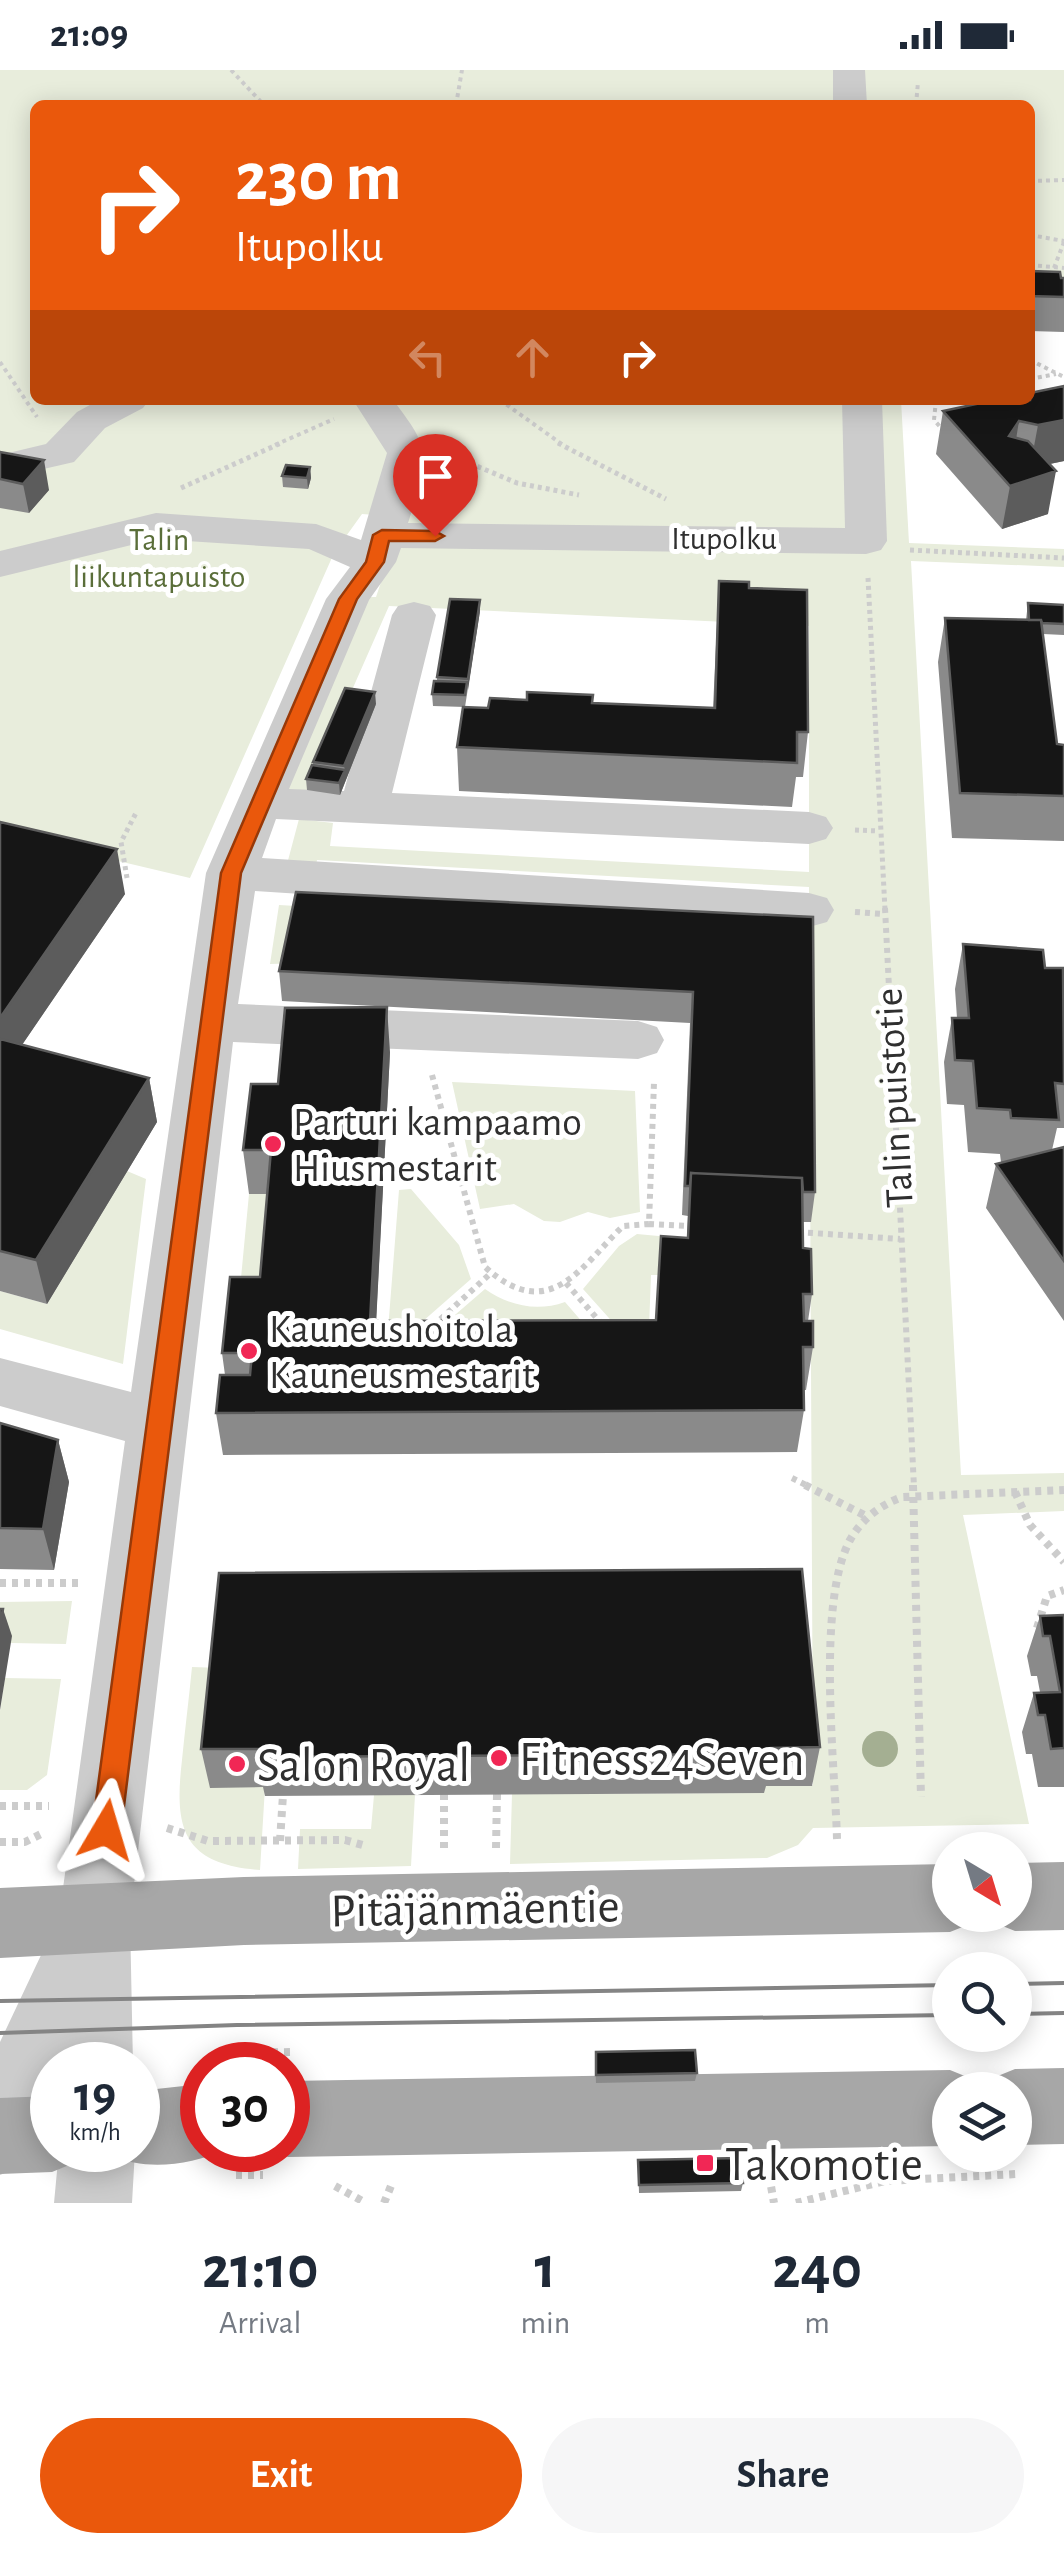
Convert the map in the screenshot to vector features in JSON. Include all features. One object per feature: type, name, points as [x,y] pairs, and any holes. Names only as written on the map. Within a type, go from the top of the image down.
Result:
[{"type":"main road","points":[[1032,1897],[1064,1896]]},
{"type":"main road","name":"Pitäjänmäentie","points":[[0,1924],[244,1911],[932,1898]]},
{"type":"main road","points":[[1032,2132],[1064,2106]]},
{"type":"main road","points":[[310,2119],[932,2108]]},
{"type":"main road","points":[[0,2136],[30,2135]]},
{"type":"street","points":[[849,70],[850,100]]},
{"type":"street","points":[[0,467],[60,452],[91,420],[120,405]]},
{"type":"street","points":[[96,2042],[94,1919],[78,1818],[158,1422],[231,873],[348,599],[378,549],[406,453],[399,434],[377,405]]},
{"type":"street","points":[[862,405],[866,540]]},
{"type":"street","points":[[0,564],[156,526],[316,537],[378,549]]},
{"type":"street","name":"Itupolku","points":[[378,549],[736,538],[866,540]]},
{"type":"street","points":[[364,808],[414,615]]},
{"type":"street","points":[[259,803],[809,828]]},
{"type":"street","points":[[231,873],[809,910]]},
{"type":"street","points":[[209,1022],[638,1040]]},
{"type":"street","points":[[0,1382],[104,1413],[158,1422]]},
{"type":"street","points":[[0,2136],[41,2032],[94,1919]]},
{"type":"street","points":[[93,2203],[95,2172]]},
{"type":"path","points":[[231,70],[259,100]]},
{"type":"path","points":[[457,100],[462,70]]},
{"type":"path","points":[[916,100],[918,82]]},
{"type":"path","points":[[1035,181],[1064,180]]},
{"type":"path","points":[[1035,236],[1064,242],[1054,268]]},
{"type":"path","points":[[1035,266],[1064,268]]},
{"type":"path","points":[[0,362],[60,452]]},
{"type":"path","points":[[1035,362],[1061,375]]},
{"type":"path","points":[[1035,378],[1061,375]]},
{"type":"path","points":[[179,489],[362,405]]},
{"type":"path","points":[[507,405],[558,444],[736,538]]},
{"type":"path","points":[[936,405],[934,420],[951,440]]},
{"type":"path","points":[[399,434],[518,484],[592,498]]},
{"type":"path","points":[[866,540],[902,549],[1064,558]]},
{"type":"path","name":"Talin puistotie","points":[[866,540],[914,1496],[921,1797]]},
{"type":"path","points":[[128,878],[120,842],[137,811]]},
{"type":"path","points":[[420,1030],[476,1240],[490,1273],[501,1282],[536,1290],[566,1282],[585,1269],[623,1226],[687,1226]]},
{"type":"path","points":[[638,1040],[656,1041],[649,1224]]},
{"type":"path","points":[[797,1232],[900,1238]]},
{"type":"path","points":[[420,1338],[490,1273]]},
{"type":"path","points":[[566,1282],[612,1336]]},
{"type":"path","points":[[792,1478],[868,1518]]},
{"type":"path","points":[[837,1845],[835,1624],[847,1546],[868,1518],[890,1501],[914,1496],[1064,1490]]},
{"type":"path","points":[[1015,1492],[1030,1525],[1064,1562]]},
{"type":"path","points":[[0,1583],[82,1582]]},
{"type":"path","points":[[1038,1645],[1037,1620],[1047,1596],[1064,1590]]},
{"type":"path","points":[[444,1794],[444,1850]]},
{"type":"path","points":[[496,1849],[497,1794]]},
{"type":"path","points":[[280,1840],[283,1795]]},
{"type":"path","points":[[0,1806],[168,1828],[208,1841],[345,1840],[382,1850]]},
{"type":"path","points":[[0,1842],[25,1842],[78,1818]]},
{"type":"path","points":[[767,2164],[774,2203]]},
{"type":"path","points":[[796,2203],[834,2199],[932,2167]]},
{"type":"green space","name":"Talin liikuntapuisto","points":[[0,70],[1064,70],[1064,283],[1035,281],[1035,100],[30,100],[30,405],[901,405],[909,543],[1064,549],[1064,567],[911,561],[961,1475],[1064,1473],[1064,1511],[963,1515],[1029,1824],[813,1828],[798,1845],[767,1858],[510,1864],[512,1794],[764,1793],[764,1786],[813,1785],[809,948],[270,964],[279,905],[809,935],[809,887],[317,860],[312,886],[282,883],[299,819],[333,823],[330,846],[809,872],[809,626],[389,606],[308,790],[280,795],[367,597],[376,597],[403,517],[362,514],[334,553],[190,878],[0,833]]},
{"type":"green space","points":[[452,1082],[635,1091],[640,1212],[610,1218],[588,1212],[560,1222],[544,1221],[514,1204],[480,1209]]},
{"type":"green space","points":[[127,1171],[146,1179],[123,1364],[0,1329],[0,1291],[47,1304]]},
{"type":"green space","points":[[411,1189],[459,1245],[471,1279],[398,1343],[387,1343],[399,1190]]},
{"type":"green space","points":[[249,1194],[277,1194],[266,1320],[237,1320]]},
{"type":"green space","points":[[637,1234],[680,1238],[677,1275],[651,1275],[648,1355],[642,1355],[583,1289],[619,1246]]},
{"type":"green space","points":[[485,1289],[524,1306],[565,1302],[610,1354],[441,1327]]},
{"type":"green space","points":[[72,1601],[66,1644],[11,1643],[0,1636],[0,1602]]},
{"type":"green space","points":[[192,1667],[221,1668],[210,1787],[265,1787],[260,1870],[214,1860],[199,1850],[183,1823],[180,1784]]},
{"type":"green space","points":[[5,1678],[61,1679],[47,1775],[27,1790],[0,1790],[0,1711]]},
{"type":"green space","points":[[374,1795],[415,1795],[411,1866],[298,1869],[300,1829],[371,1829]]},
{"type":"building","points":[[1035,271],[1060,272],[1064,278],[1064,297],[1035,296]]},
{"type":"building","points":[[1064,386],[1064,420],[1038,425],[1019,421],[1009,436],[1028,441],[1056,471],[1010,486],[943,411],[971,405],[1035,405],[1035,392]]},
{"type":"building","points":[[0,452],[44,460],[23,484],[0,479]]},
{"type":"building","points":[[286,465],[310,467],[307,478],[282,476]]},
{"type":"building","points":[[719,581],[749,582],[749,588],[807,590],[808,732],[797,732],[797,763],[457,747],[463,707],[488,708],[490,698],[527,700],[527,692],[593,695],[592,703],[715,708]]},
{"type":"building","points":[[450,599],[480,600],[468,679],[437,677]]},
{"type":"building","points":[[1028,603],[1064,605],[1064,624],[1029,620]]},
{"type":"building","points":[[945,618],[1041,620],[1057,744],[1064,745],[1064,796],[960,793]]},
{"type":"building","points":[[434,681],[467,682],[465,695],[432,694]]},
{"type":"building","points":[[345,688],[375,692],[344,766],[313,762]]},
{"type":"building","points":[[312,765],[345,770],[339,783],[306,779]]},
{"type":"building","points":[[0,822],[117,849],[0,1018]]},
{"type":"building","points":[[296,892],[813,917],[815,1192],[803,1192],[802,1178],[691,1173],[690,1186],[685,1186],[693,992],[279,971]]},
{"type":"building","points":[[963,944],[1043,950],[1045,968],[1063,968],[1064,1084],[1055,1083],[1059,1120],[1011,1118],[1010,1110],[977,1108],[973,1061],[955,1060],[952,1018],[969,1018]]},
{"type":"building","points":[[387,1007],[370,1321],[656,1320],[661,1236],[688,1238],[691,1173],[802,1178],[803,1248],[811,1249],[812,1294],[803,1294],[804,1321],[813,1321],[813,1347],[803,1347],[804,1410],[216,1413],[220,1375],[250,1375],[252,1353],[222,1353],[230,1277],[260,1277],[271,1150],[243,1150],[251,1084],[278,1084],[285,1008]]},
{"type":"building","points":[[0,1039],[149,1078],[36,1260],[0,1251]]},
{"type":"building","points":[[1064,1147],[1064,1261],[996,1164]]},
{"type":"building","points":[[0,1423],[58,1440],[43,1529],[0,1528]]},
{"type":"building","points":[[802,1569],[820,1747],[771,1748],[771,1754],[258,1757],[258,1749],[201,1749],[219,1573]]},
{"type":"building","points":[[1064,1615],[1064,1748],[1051,1749],[1045,1715],[1038,1715],[1034,1693],[1060,1692],[1050,1636],[1043,1636],[1040,1616]]},
{"type":"building","points":[[695,2050],[697,2073],[596,2075],[596,2052]]},
{"type":"building","points":[[740,2158],[743,2183],[639,2185],[638,2160]]},
{"type":"tram line","points":[[1032,1984],[1064,1983]]},
{"type":"tram line","points":[[0,2001],[932,1985]]},
{"type":"tram line","points":[[1032,2014],[1064,2013]]},
{"type":"tram line","points":[[0,2033],[237,2025],[932,2015]]},
{"type":"place","name":"Parturi kampaamo Hiusmestarit","points":[[273,1144]]},
{"type":"place","name":"Kauneushoitola Kauneusmestarit","points":[[249,1351]]},
{"type":"place","name":"Fitness24Seven","points":[[499,1758]]},
{"type":"place","name":"Salon Royal","points":[[237,1764]]},
{"type":"place","name":"Takomotie","points":[[705,2163]]},
{"type":"route","points":[[106,1830],[231,873],[348,599],[375,562],[382,535],[435,536]]}]
